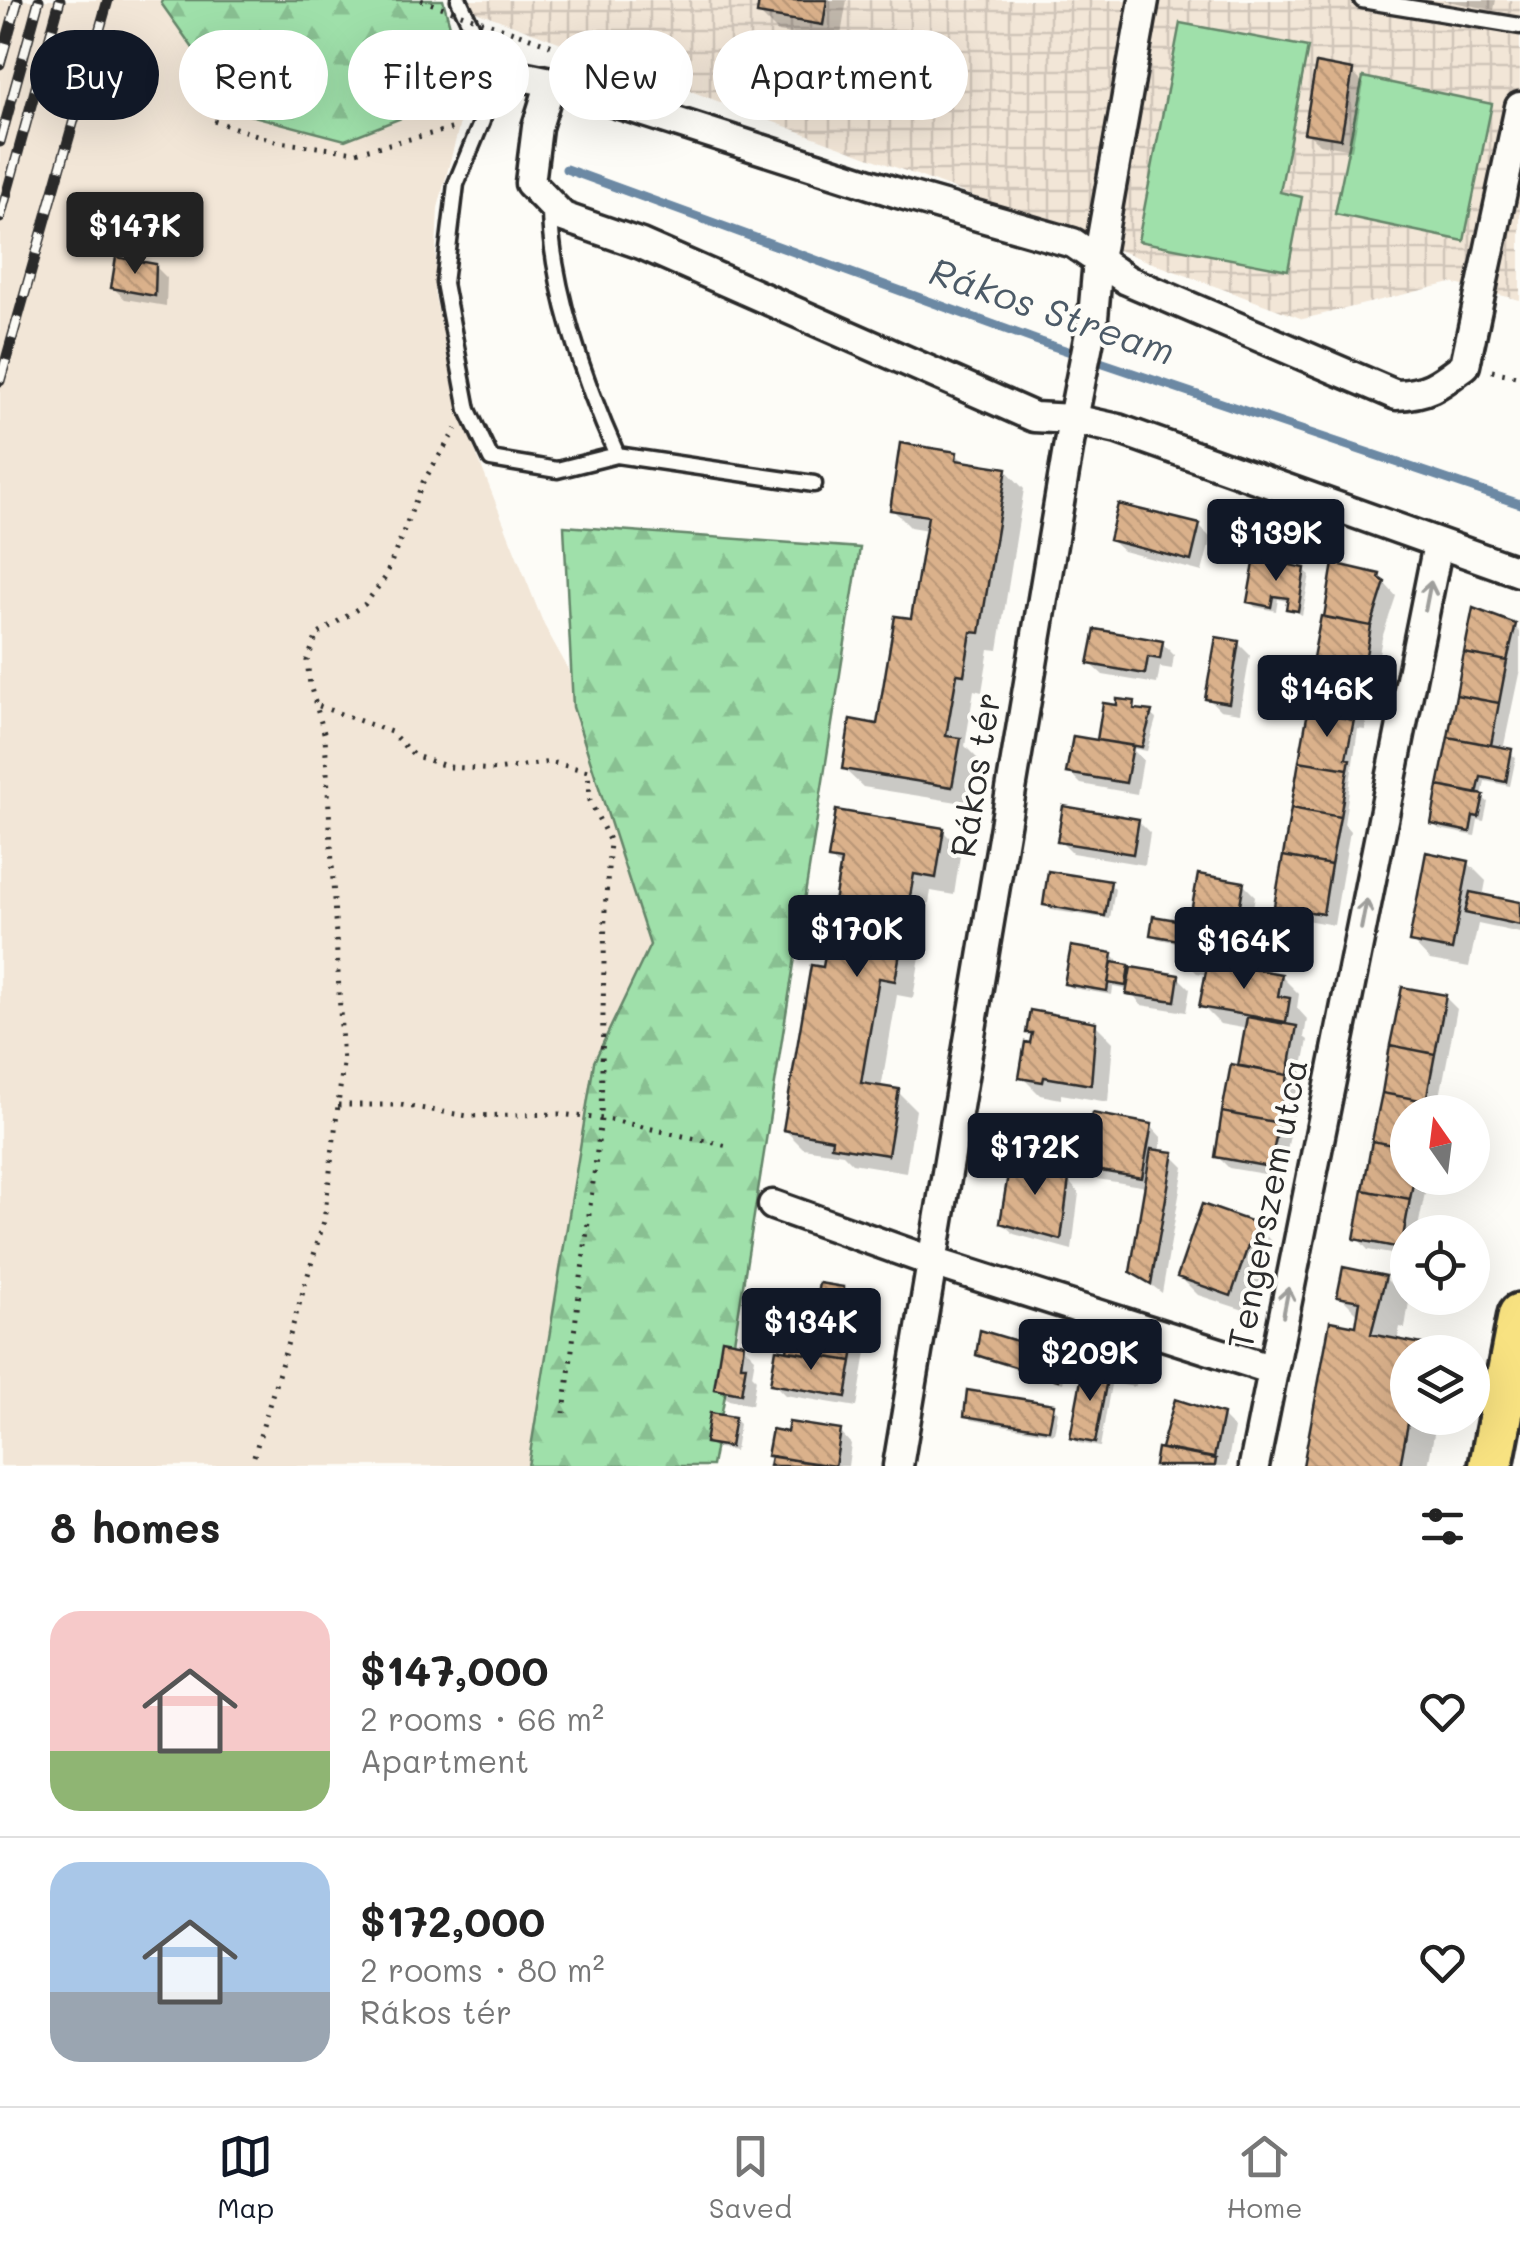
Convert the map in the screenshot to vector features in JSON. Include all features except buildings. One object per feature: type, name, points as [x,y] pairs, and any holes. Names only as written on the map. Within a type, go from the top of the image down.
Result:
[{"type":"main road","points":[[1491,1466],[1520,1315]]},
{"type":"street","name":"Rákos tér","points":[[898,1466],[1144,0]]},
{"type":"street","points":[[549,89],[537,128],[530,182],[564,217],[641,244],[1034,417],[1118,429],[1520,572]]},
{"type":"street","points":[[674,120],[1073,243],[1127,280],[1396,394],[1420,394],[1465,365],[1520,107]]},
{"type":"street","name":"Tengerszem utca","points":[[1254,1466],[1438,544]]},
{"type":"street","points":[[773,1205],[934,1262],[1272,1370]]},
{"type":"lane","points":[[459,0],[473,30]]},
{"type":"lane","points":[[1362,0],[1520,26]]},
{"type":"lane","points":[[685,120],[694,126]]},
{"type":"lane","points":[[482,121],[456,184],[444,283],[468,410],[491,459],[558,470],[617,454],[814,484]]},
{"type":"lane","points":[[550,203],[550,241],[584,374],[617,454]]},
{"type":"path","points":[[421,0],[549,45]]},
{"type":"path","points":[[214,121],[278,142],[356,152],[482,121]]},
{"type":"path","points":[[251,1466],[324,1222],[342,1064],[325,736],[307,661],[316,635],[365,604],[386,578],[424,482],[468,410]]},
{"type":"path","points":[[318,706],[391,732],[413,755],[449,767],[497,770],[550,762],[588,772],[590,801],[610,842],[601,1119],[564,1412]]},
{"type":"path","points":[[338,1105],[401,1106],[468,1116],[558,1114],[601,1119],[732,1147]]},
{"type":"shaded area","points":[[0,0],[443,0],[451,30],[348,30],[348,120],[461,120],[438,208],[434,292],[463,420],[544,625],[677,865],[712,1466],[0,1466]]},
{"type":"shaded area","points":[[446,0],[1520,0],[1520,300],[1451,283],[1303,319],[768,120],[968,120],[968,30],[713,30],[713,99],[693,92],[693,30],[549,30],[549,38]]},
{"type":"green space","points":[[443,0],[451,30],[348,30],[348,120],[396,120],[345,140],[269,120],[328,120],[328,30],[180,30],[161,3]]},
{"type":"green space","points":[[1180,23],[1308,47],[1280,192],[1302,197],[1288,270],[1138,241]]},
{"type":"green space","points":[[1363,77],[1492,104],[1464,241],[1335,214]]},
{"type":"green space","points":[[564,526],[860,548],[712,1466],[528,1466],[594,1062],[650,945],[573,707]]},
{"type":"waterway","name":"Rákos Stream","points":[[566,169],[1041,342],[1520,504]]},
{"type":"railway","points":[[0,64],[18,0]]},
{"type":"railway","points":[[0,142],[39,0]]},
{"type":"railway","points":[[0,218],[60,0]]},
{"type":"railway","points":[[0,381],[108,0]]}]
